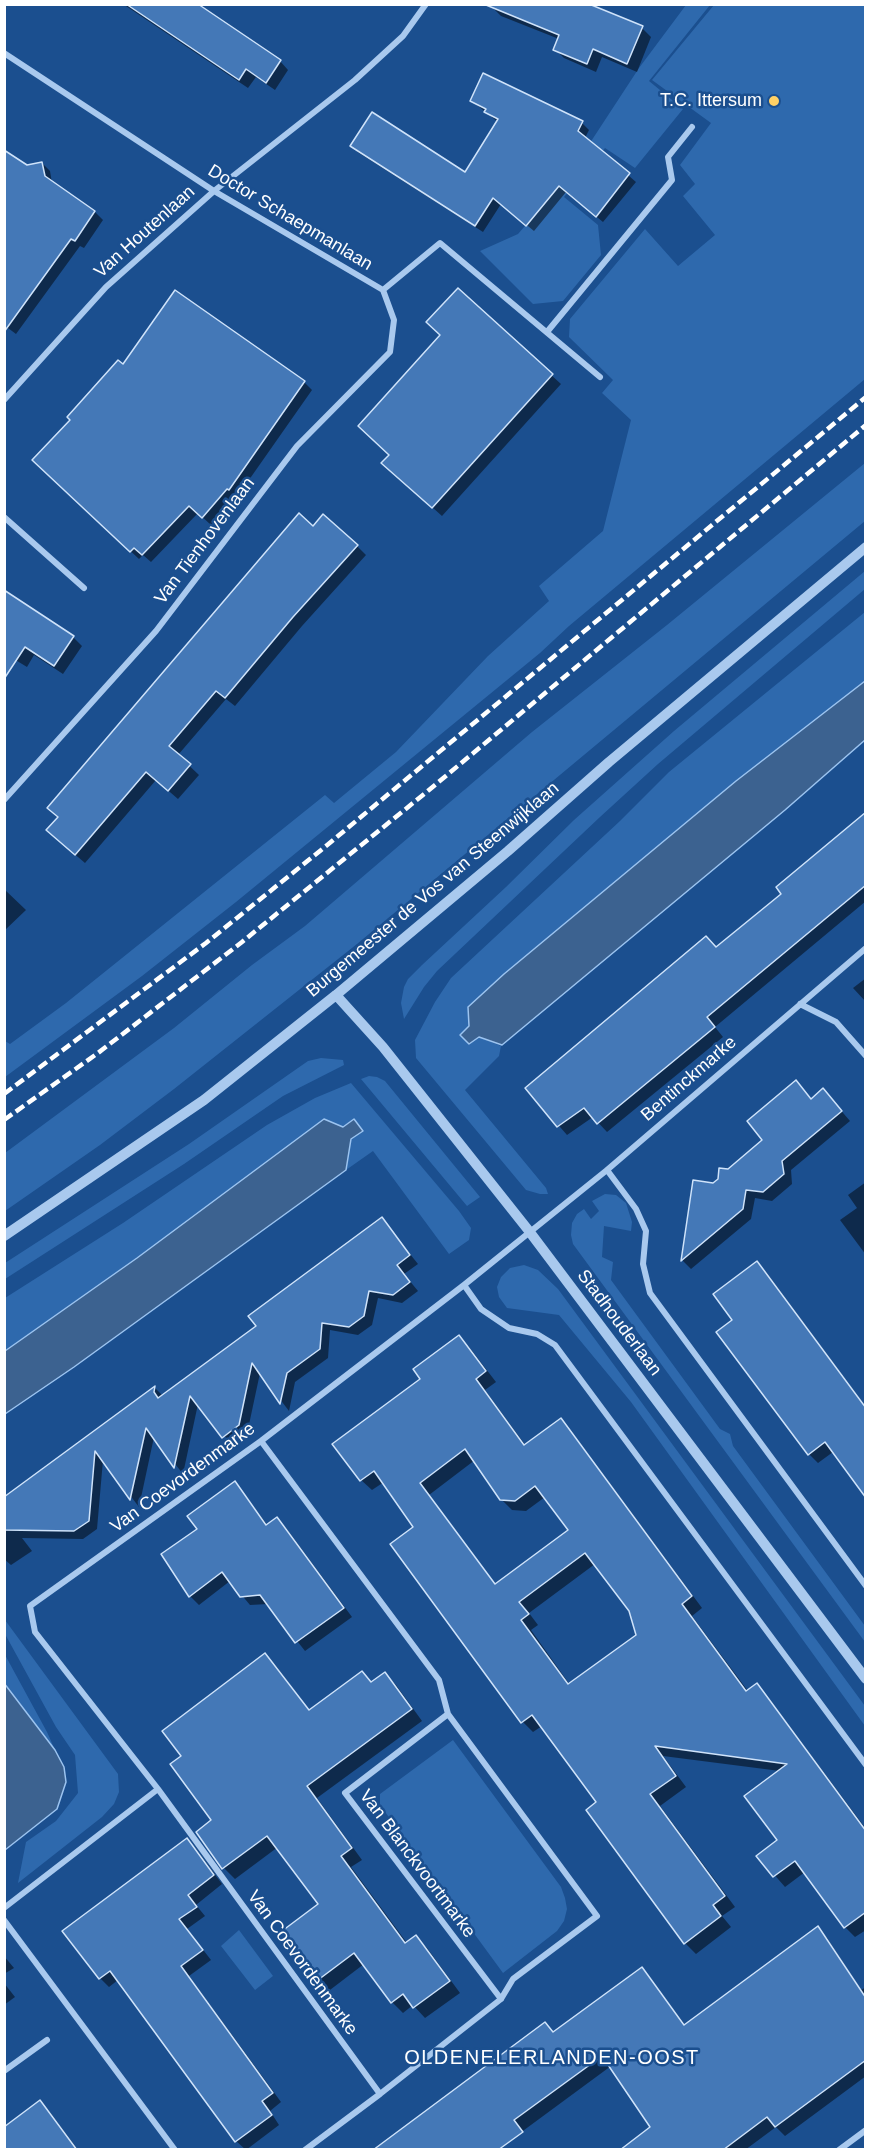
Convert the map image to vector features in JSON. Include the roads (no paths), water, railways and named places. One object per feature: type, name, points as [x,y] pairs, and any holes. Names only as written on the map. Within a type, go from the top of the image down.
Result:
[{"type":"street","name":"Van Houtenlaan","points":[[4,400],[106,287],[214,191],[355,80],[403,36],[426,4]]},
{"type":"street","name":"Doctor Schaepmanlaan","points":[[4,53],[214,191],[383,290],[440,243],[600,377]]},
{"type":"street","points":[[547,332],[672,180],[668,157],[692,127]]},
{"type":"street","name":"Van Tienhovenlaan","points":[[4,800],[156,631],[297,446],[390,352],[394,320],[383,290]]},
{"type":"street","points":[[4,517],[84,588]]},
{"type":"street","name":"Burgemeester de Vos van Steenwijklaan","points":[[4,1236],[204,1100],[336,995],[508,851],[626,747],[866,547]]},
{"type":"street","name":"Bentinckmarke","points":[[529,1231],[607,1170],[866,948]]},
{"type":"street","name":"Stadhouderlaan","points":[[336,995],[383,1047],[529,1231],[866,1679]]},
{"type":"street","points":[[800,1004],[836,1022],[866,1056]]},
{"type":"street","points":[[607,1170],[636,1209],[646,1231],[643,1264],[650,1293],[866,1586]]},
{"type":"street","name":"Van Coevordenmarke","points":[[380,2094],[158,1789],[35,1632],[30,1606],[261,1441],[464,1286],[529,1231]]},
{"type":"street","points":[[464,1286],[481,1309],[509,1328],[537,1334],[555,1345],[866,1765]]},
{"type":"street","points":[[261,1441],[439,1680],[448,1714],[597,1916],[513,1979],[501,1999],[305,2150]]},
{"type":"street","name":"Van Blanckvoortmarke","points":[[448,1714],[345,1792],[501,1999]]},
{"type":"street","points":[[4,1908],[158,1789]]},
{"type":"street","points":[[4,1920],[175,2150]]},
{"type":"street","points":[[4,2071],[47,2040]]},
{"type":"street","points":[[839,2150],[866,2130]]},
{"type":"railway","points":[[4,1094],[206,943],[326,846],[866,397]]},
{"type":"railway","points":[[4,1120],[98,1053],[242,942],[429,790],[866,425]]},
{"type":"place","name":"T.C. Ittersum","points":[[774,101]]},
{"type":"district","name":"OLDENELERLANDEN-OOST","points":[[552,2058]]}]
